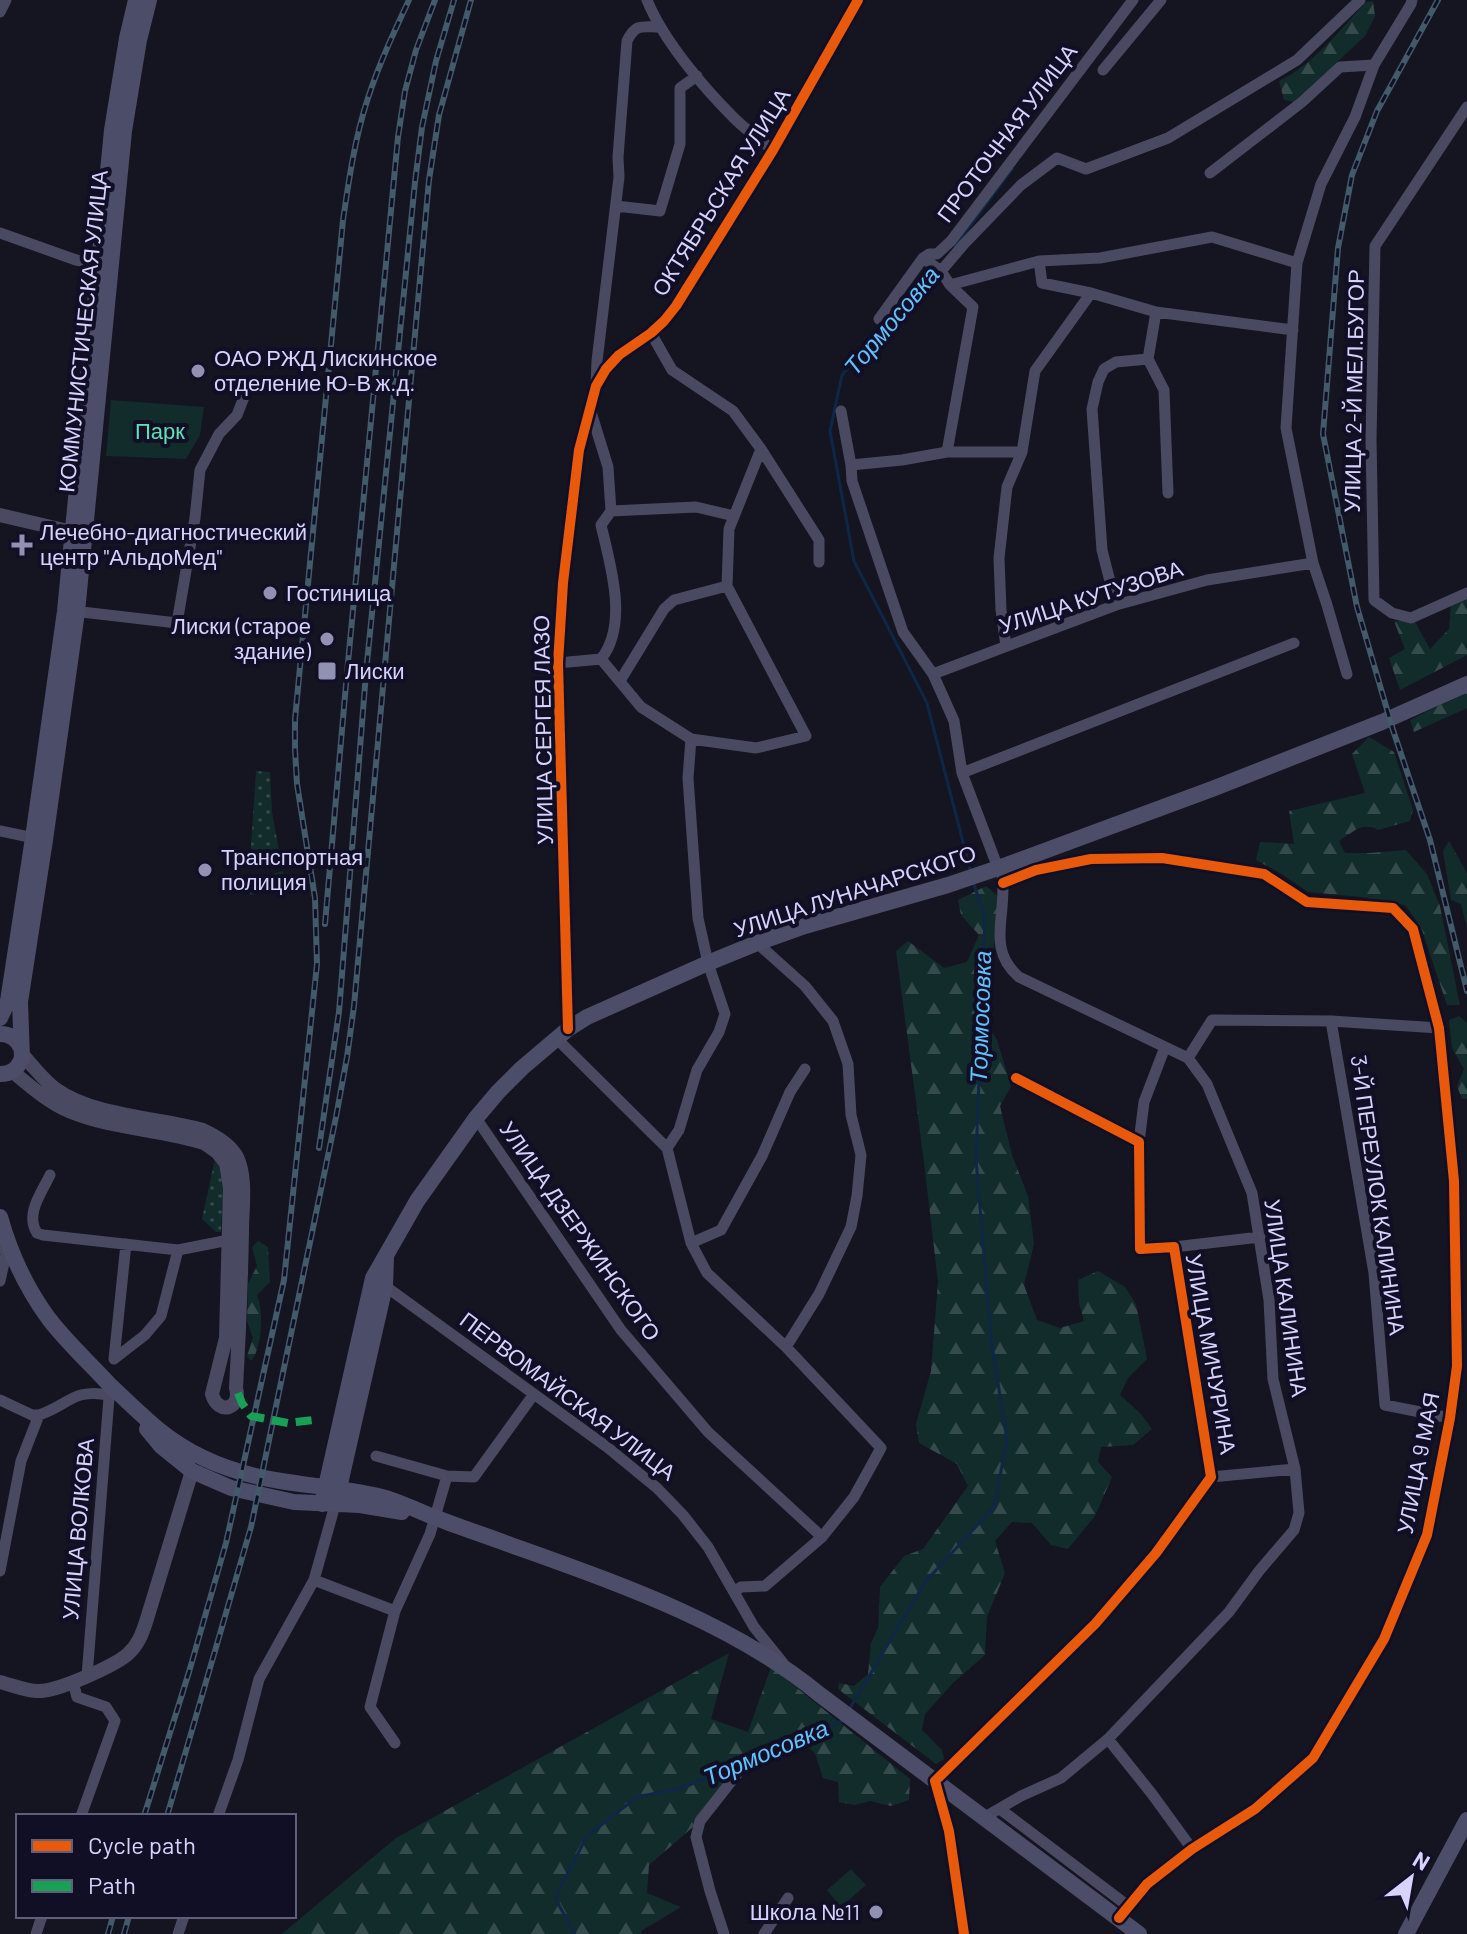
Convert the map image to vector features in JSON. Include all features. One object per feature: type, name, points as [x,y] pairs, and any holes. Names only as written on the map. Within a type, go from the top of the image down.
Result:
[{"type":"main road","name":"КОММУНИСТИЧЕСКАЯ УЛИЦА","points":[[105,265],[112,130],[136,0]]},
{"type":"main road","name":"КОММУНИСТИЧЕСКАЯ УЛИЦА","points":[[22,1051],[20,1002],[71,611],[105,265],[139,40],[149,0]]},
{"type":"main road","name":"УЛИЦА ЛУНАЧАРСКОГО","points":[[379,1282],[386,1256],[417,1201],[476,1118],[514,1076],[562,1033],[587,1017],[708,963],[805,926],[1001,872],[1382,722],[1467,684]]},
{"type":"main road","name":"КОММУНИСТИЧЕСКАЯ УЛИЦА","points":[[0,1018],[8,1001],[39,839]]},
{"type":"main road","points":[[0,1034],[15,1039],[22,1051],[21,1062],[4,1075]]},
{"type":"main road","points":[[0,1217],[19,1268],[50,1320],[161,1446],[192,1471]]},
{"type":"main road","points":[[328,1505],[379,1282]]},
{"type":"main road","name":"ПЕРВОМАЙСКАЯ УЛИЦА","points":[[109,1390],[161,1432],[207,1460],[235,1471],[271,1479],[391,1500],[578,1570],[730,1635],[792,1672],[935,1781],[992,1813],[1123,1912],[1139,1934]]},
{"type":"main road","name":"ПЕРВОМАЙСКАЯ УЛИЦА","points":[[192,1471],[231,1488],[294,1502],[360,1505],[435,1518]]},
{"type":"main road","points":[[1406,1934],[1467,1820]]},
{"type":"street","points":[[0,12],[6,0]]},
{"type":"street","points":[[647,0],[660,27],[697,76],[734,118],[773,150]]},
{"type":"street","name":"ОКТЯБРЬСКАЯ УЛИЦА","points":[[596,386],[619,355],[651,333],[676,306],[793,117],[858,0]]},
{"type":"street","name":"ПРОТОЧНАЯ УЛИЦА","points":[[879,319],[923,258],[937,254],[951,241],[1133,0]]},
{"type":"street","points":[[1103,70],[1161,0]]},
{"type":"street","points":[[941,271],[1021,185],[1057,158],[1086,169],[1168,138],[1297,60],[1360,0]]},
{"type":"street","points":[[1347,674],[1313,563],[1286,428],[1297,263],[1321,184],[1355,117],[1374,65],[1412,1]]},
{"type":"street","points":[[596,386],[619,177],[627,41],[633,31],[640,27],[660,27]]},
{"type":"street","points":[[1210,173],[1302,102],[1340,67],[1374,65]]},
{"type":"street","points":[[616,206],[660,211],[680,144],[680,88],[697,76]]},
{"type":"street","name":"УЛИЦА 2-Й МЕЛ.БУГОР","points":[[1467,107],[1375,246],[1371,439],[1374,600],[1392,613],[1411,618],[1467,593]]},
{"type":"street","points":[[0,233],[76,260],[105,265]]},
{"type":"street","points":[[950,285],[1039,261],[1100,258],[1212,237],[1297,263]]},
{"type":"street","points":[[923,258],[941,271],[950,285],[973,307],[947,452]]},
{"type":"street","points":[[1039,261],[1042,283],[1156,312],[1293,330]]},
{"type":"street","points":[[1007,487],[1022,452],[1035,371],[1091,293]]},
{"type":"street","points":[[1156,312],[1148,359],[1164,390],[1168,493]]},
{"type":"street","points":[[651,333],[672,370],[733,411],[761,449],[819,540],[819,562]]},
{"type":"street","points":[[1116,605],[1102,550],[1092,409],[1104,369],[1116,362],[1148,359]]},
{"type":"street","name":"УЛИЦА СЕРГЕЯ ЛАЗО","points":[[562,1033],[558,663],[563,583],[579,450],[596,386]]},
{"type":"street","points":[[71,611],[177,623],[200,470],[219,434],[237,415],[246,392]]},
{"type":"street","points":[[589,407],[608,467],[611,511],[601,525],[613,577],[616,621],[608,651],[601,659],[641,707],[691,739],[756,748],[806,736],[727,586],[729,529],[761,449]]},
{"type":"street","points":[[841,411],[852,481],[903,632],[933,674],[954,721],[962,773],[1001,872],[1004,893],[999,942],[1001,954],[1008,967],[1019,977],[1188,1058]]},
{"type":"street","points":[[851,465],[947,452],[1022,452]]},
{"type":"street","points":[[1006,452],[1007,487],[999,558],[1006,646]]},
{"type":"street","points":[[611,511],[696,507],[734,516]]},
{"type":"street","points":[[0,515],[79,534]]},
{"type":"street","name":"УЛИЦА КУТУЗОВА","points":[[933,674],[1116,605],[1207,580],[1313,563]]},
{"type":"street","points":[[620,681],[664,609],[674,600],[727,586]]},
{"type":"street","points":[[962,773],[1294,643]]},
{"type":"street","name":"УЛИЦА СЕРГЕЯ ЛАЗО","points":[[558,663],[601,659]]},
{"type":"street","points":[[667,1148],[679,1130],[697,1070],[719,1032],[725,1014],[708,963],[698,918],[688,778],[691,739]]},
{"type":"street","points":[[0,831],[39,839]]},
{"type":"street","name":"УЛИЦА 9 МАЯ","points":[[1001,872],[1036,870],[1091,859],[1162,858],[1264,874],[1307,902],[1393,908],[1413,929],[1439,1028],[1454,1181],[1457,1366],[1427,1535],[1384,1639],[1313,1758],[1255,1809],[1192,1849],[1147,1884],[1123,1912]]},
{"type":"street","points":[[757,943],[805,986],[833,1021],[848,1064],[851,1115],[861,1155],[851,1227],[819,1294],[786,1347]]},
{"type":"street","name":"3-Й ПЕРЕУЛОК КАЛИНИНА","points":[[1188,1058],[1212,1020],[1331,1021],[1439,1028]]},
{"type":"street","name":"3-Й ПЕРЕУЛОК КАЛИНИНА","points":[[1331,1021],[1374,1273],[1385,1405],[1450,1418]]},
{"type":"street","points":[[562,1033],[667,1148],[691,1243],[707,1273],[786,1347],[881,1448],[854,1497],[822,1537],[765,1586],[741,1587],[734,1592]]},
{"type":"street","points":[[1016,1078],[1139,1142],[1144,1102],[1165,1047]]},
{"type":"street","points":[[4,1075],[67,1110],[204,1143],[226,1163],[230,1188],[226,1338],[212,1394],[214,1402],[221,1407],[232,1406],[238,1393],[242,1187],[240,1167],[234,1153],[217,1137],[203,1130],[72,1099],[50,1084],[22,1051]]},
{"type":"street","name":"УЛИЦА КАЛИНИНА","points":[[992,1813],[1061,1778],[1108,1739],[1229,1612],[1294,1530],[1299,1513],[1295,1469],[1273,1379],[1269,1300],[1252,1193],[1207,1084],[1188,1058]]},
{"type":"street","points":[[691,1243],[721,1230],[762,1156],[790,1092],[805,1069]]},
{"type":"street","name":"УЛИЦА ДЗЕРЖИНСКОГО","points":[[476,1118],[621,1330],[708,1432],[822,1537]]},
{"type":"street","name":"УЛИЦА МИЧУРИНА","points":[[935,1781],[1095,1624],[1156,1553],[1211,1477],[1174,1247],[1140,1249],[1139,1142]]},
{"type":"street","points":[[50,1175],[32,1213],[37,1233],[178,1250],[229,1240]]},
{"type":"street","points":[[1454,1181],[1467,1186]]},
{"type":"street","points":[[1174,1247],[1260,1237]]},
{"type":"street","points":[[0,1240],[6,1254],[0,1281]]},
{"type":"street","points":[[126,1244],[114,1359],[145,1335],[161,1316],[178,1250]]},
{"type":"street","name":"ПЕРВОМАЙСКАЯ УЛИЦА","points":[[379,1282],[626,1461],[657,1488],[708,1547],[754,1627],[792,1672]]},
{"type":"street","points":[[213,1388],[224,1381],[236,1388]]},
{"type":"street","points":[[0,1400],[32,1415],[39,1415],[83,1393],[109,1390]]},
{"type":"street","name":"УЛИЦА ВОЛКОВА","points":[[80,1679],[109,1390]]},
{"type":"street","points":[[376,1456],[447,1476],[474,1477],[534,1394]]},
{"type":"street","points":[[0,1571],[21,1461],[39,1415]]},
{"type":"street","points":[[1211,1477],[1295,1469]]},
{"type":"street","points":[[0,1682],[46,1691],[80,1679],[130,1652],[140,1639],[192,1471]]},
{"type":"street","points":[[395,1743],[370,1707],[395,1611],[430,1534],[447,1476]]},
{"type":"street","points":[[219,1814],[238,1760],[259,1679],[314,1580],[328,1505]]},
{"type":"street","points":[[314,1580],[395,1611]]},
{"type":"street","points":[[80,1679],[77,1697],[106,1707],[115,1721],[82,1814]]},
{"type":"street","points":[[1108,1739],[1192,1849]]},
{"type":"street","points":[[724,1934],[696,1837],[700,1821],[737,1774]]},
{"type":"street","points":[[935,1781],[949,1831],[964,1934]]},
{"type":"street","points":[[764,1934],[788,1898]]},
{"type":"green space","points":[[1373,1],[1375,16],[1365,36],[1294,102],[1284,100],[1279,81],[1315,56],[1366,2]]},
{"type":"green space","name":"Парк","points":[[111,400],[204,407],[200,435],[186,459],[106,456]]},
{"type":"green space","points":[[1467,592],[1467,655],[1400,690],[1389,658],[1405,649],[1394,621],[1414,620],[1430,649],[1449,629],[1451,604]]},
{"type":"green space","points":[[1467,691],[1467,708],[1414,732],[1410,720]]},
{"type":"green space","points":[[1369,737],[1394,752],[1413,810],[1410,821],[1378,830],[1362,827],[1339,841],[1345,853],[1406,850],[1427,874],[1440,906],[1460,1005],[1447,1005],[1421,927],[1405,905],[1308,892],[1256,860],[1260,842],[1294,844],[1289,811],[1365,793],[1352,754]]},
{"type":"green space","points":[[256,771],[270,772],[272,812],[281,862],[258,865],[250,862]]},
{"type":"green space","points":[[1449,841],[1467,873],[1467,928],[1461,904],[1451,900],[1443,851]]},
{"type":"green space","points":[[283,871],[287,890],[250,895],[247,887],[252,879]]},
{"type":"green space","points":[[986,886],[999,897],[996,932],[992,958],[974,975],[975,1006],[997,1040],[1011,1087],[1000,1106],[1012,1155],[1028,1196],[1034,1244],[1024,1285],[1037,1320],[1060,1328],[1084,1321],[1078,1280],[1098,1271],[1125,1287],[1136,1304],[1147,1359],[1128,1378],[1120,1395],[1152,1429],[1133,1445],[1101,1447],[1098,1462],[1112,1477],[1095,1516],[1068,1549],[1051,1545],[1032,1523],[1012,1522],[995,1541],[1005,1573],[987,1617],[985,1655],[953,1683],[925,1714],[922,1730],[942,1750],[944,1759],[936,1764],[838,1689],[839,1683],[854,1686],[868,1674],[871,1643],[878,1628],[880,1587],[904,1556],[923,1549],[968,1486],[957,1464],[919,1443],[916,1424],[931,1371],[938,1282],[896,951],[908,941],[944,968],[967,962],[979,935],[961,915],[958,900]]},
{"type":"green space","points":[[1459,1016],[1467,1023],[1467,1099],[1462,1099],[1457,1086],[1464,1069],[1452,1048],[1449,1020]]},
{"type":"green space","points":[[215,1159],[218,1159],[224,1182],[221,1232],[216,1232],[202,1219]]},
{"type":"green space","points":[[258,1241],[268,1247],[270,1282],[257,1295],[261,1330],[258,1348],[251,1361],[247,1356],[253,1338],[247,1321],[248,1284],[257,1266],[252,1247]]},
{"type":"green space","points":[[729,1653],[711,1719],[748,1732],[771,1667],[910,1779],[909,1800],[891,1806],[870,1801],[855,1805],[839,1802],[838,1782],[823,1778],[815,1753],[793,1733],[748,1751],[693,1827],[649,1865],[647,1893],[681,1907],[641,1931],[642,1934],[282,1934],[396,1838]]},
{"type":"green space","points":[[851,1869],[866,1885],[841,1907],[827,1890]]},
{"type":"waterway","name":"Тормосовка","points":[[955,246],[1012,169]]},
{"type":"waterway","name":"Тормосовка","points":[[934,270],[842,375],[830,431],[854,561],[927,703],[971,873]]},
{"type":"waterway","name":"Тормосовка","points":[[850,1708],[925,1582],[994,1507],[1007,1440],[991,1339],[976,1159],[985,919],[974,884]]},
{"type":"waterway","name":"Тормосовка","points":[[575,1934],[555,1898],[587,1836],[637,1797],[682,1788],[844,1718]]},
{"type":"railway","points":[[145,1814],[226,1543],[284,1280],[317,964],[315,898],[297,784],[295,719],[343,220],[363,113],[409,0]]},
{"type":"railway","points":[[325,924],[398,137],[405,91],[416,50],[435,0]]},
{"type":"railway","points":[[319,1148],[339,1012],[366,673],[415,182],[422,127],[436,61],[454,0]]},
{"type":"railway","points":[[168,1814],[251,1527],[347,1057],[429,180],[439,115],[471,0]]},
{"type":"railway","points":[[1438,0],[1377,111],[1352,175],[1338,248],[1323,434],[1357,607],[1393,730],[1430,840],[1467,991]]},
{"type":"railway","points":[[108,1934],[112,1918]]},
{"type":"railway","points":[[124,1934],[128,1918]]},
{"type":"marked path","points":[[238,1393],[251,1416],[288,1423],[313,1420]]},
{"type":"cycle path","points":[[568,1029],[558,663],[563,583],[579,450],[596,386],[619,355],[651,333],[676,306],[773,150],[858,0]]},
{"type":"cycle path","points":[[1003,883],[1036,870],[1091,859],[1162,858],[1264,874],[1307,902],[1393,908],[1413,929],[1439,1028],[1454,1181],[1457,1366],[1427,1535],[1384,1639],[1313,1758],[1255,1809],[1192,1849],[1147,1884],[1119,1918]]},
{"type":"cycle path","points":[[964,1934],[949,1831],[935,1781],[1095,1624],[1156,1553],[1211,1477],[1174,1247],[1140,1249],[1139,1142],[1016,1078]]},
{"type":"place","name":"ОАО РЖД Лискинское отделение Ю-В ж.д.","points":[[198,371]]},
{"type":"place","name":"Лечебно-диагностический центр \"АльдоМед\"","points":[[22,545]]},
{"type":"place","name":"Гостиница","points":[[270,593]]},
{"type":"place","name":"Лиски (старое здание)","points":[[327,639]]},
{"type":"place","name":"Лиски","points":[[327,671]]},
{"type":"place","name":"Транспортная полиция","points":[[205,870]]},
{"type":"place","name":"Школа №11","points":[[876,1912]]}]
